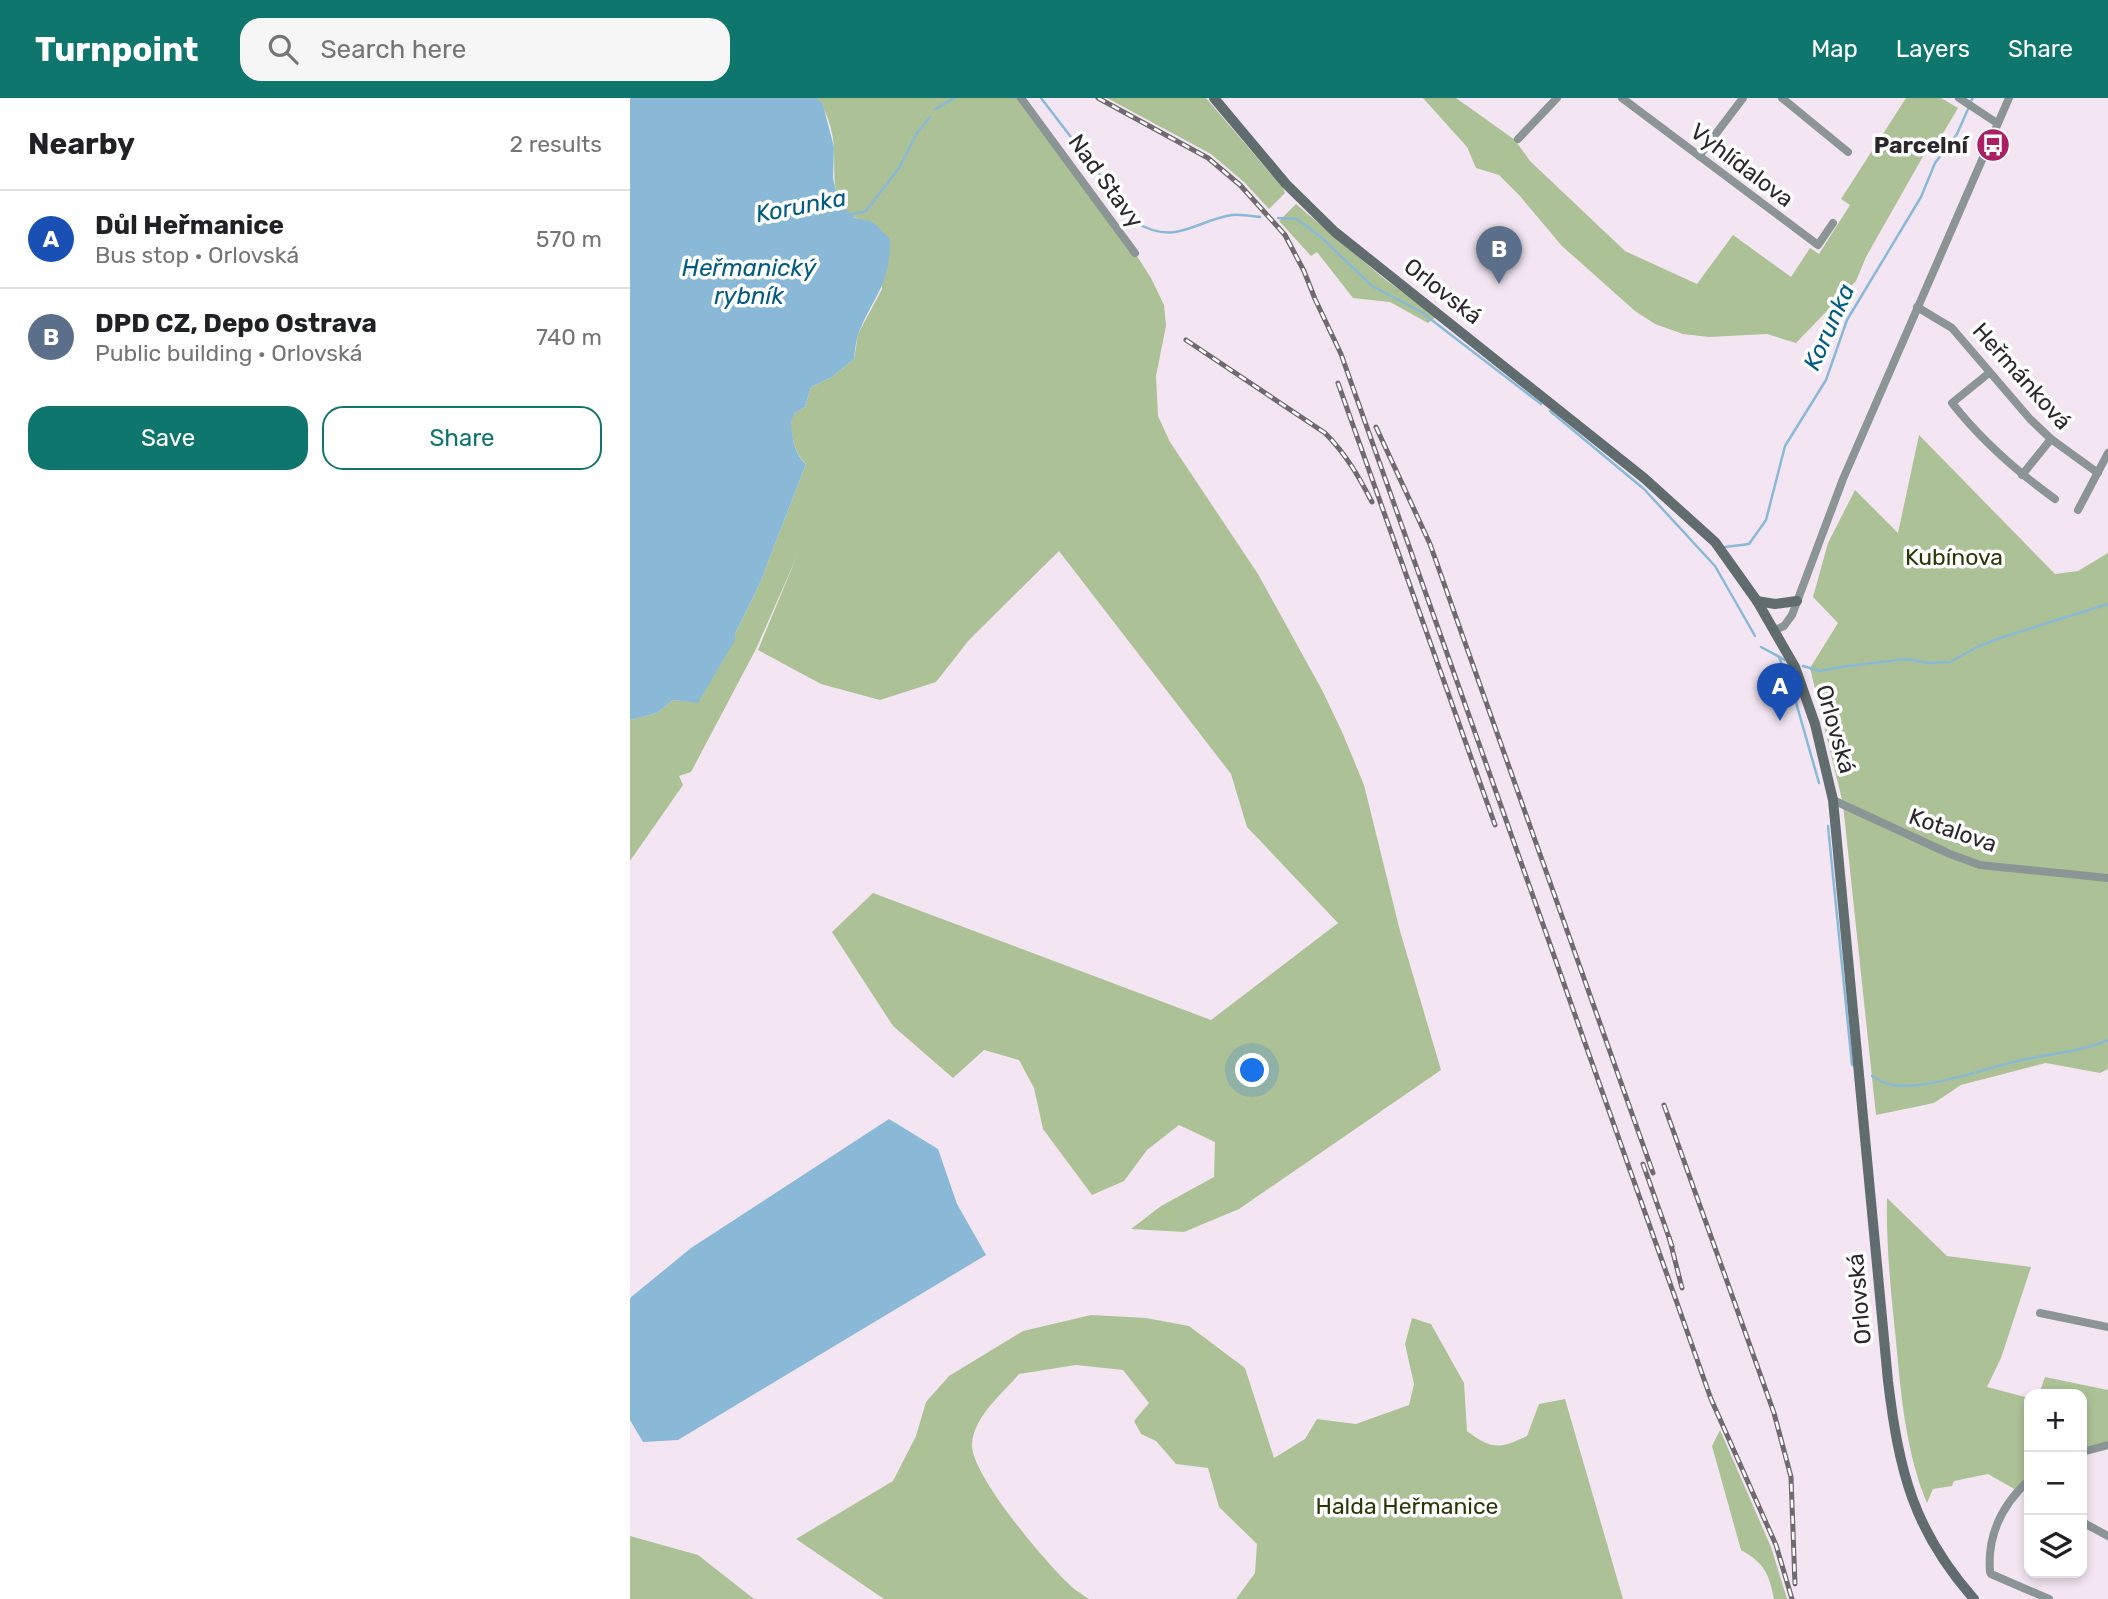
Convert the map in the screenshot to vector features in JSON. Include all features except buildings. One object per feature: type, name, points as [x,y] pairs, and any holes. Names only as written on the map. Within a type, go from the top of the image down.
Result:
[{"type":"main road","name":"Orlovská","points":[[1214,98],[1293,192],[1335,232],[1674,503],[1715,542],[1757,601],[1795,667],[1823,748],[1833,800],[1898,1455],[1910,1492],[1937,1554],[1974,1599]]},
{"type":"main road","points":[[1757,601],[1775,604],[1797,601]]},
{"type":"street","name":"Nad Stavy","points":[[1021,98],[1135,253]]},
{"type":"street","points":[[1518,139],[1557,98]]},
{"type":"street","name":"Vyhlídalova","points":[[1622,98],[1818,245],[1833,223]]},
{"type":"street","points":[[1699,156],[1743,98]]},
{"type":"street","points":[[1782,98],[1848,152]]},
{"type":"street","points":[[1959,98],[1997,123]]},
{"type":"street","points":[[1775,630],[1789,620],[1835,499],[2009,98]]},
{"type":"street","name":"Heřmánková","points":[[1917,307],[1962,337],[2009,397],[2051,439],[2098,473]]},
{"type":"street","points":[[1989,373],[1952,403],[1991,448],[2055,499]]},
{"type":"street","points":[[2022,475],[2051,439]]},
{"type":"street","points":[[2078,510],[2108,453]]},
{"type":"street","name":"Kotalova","points":[[1833,800],[1950,854],[1980,864],[2108,878]]},
{"type":"street","points":[[2040,1313],[2108,1327]]},
{"type":"street","points":[[2087,1451],[2108,1445]]},
{"type":"street","points":[[2024,1488],[2022,1486],[2000,1516],[1992,1540],[1989,1563],[1991,1574],[2049,1599]]},
{"type":"street","points":[[2087,1525],[2108,1536]]},
{"type":"green space","points":[[817,98],[1021,98],[1151,278],[1164,305],[1166,326],[1156,376],[1158,416],[1170,442],[1258,574],[1322,690],[1364,785],[1400,931],[1441,1070],[1239,1209],[1184,1232],[1131,1229],[1161,1206],[1214,1177],[1215,1142],[1179,1125],[1147,1150],[1124,1181],[1092,1195],[1043,1129],[1034,1088],[1019,1060],[984,1050],[953,1078],[893,1026],[832,932],[873,893],[1211,1020],[1338,923],[1247,827],[1231,774],[1059,551],[969,640],[936,682],[880,700],[821,684],[758,650],[797,556],[756,649],[691,772],[679,776],[683,785],[630,861],[630,720],[657,713],[673,700],[694,702],[735,634],[760,583],[806,464],[796,450],[790,421],[795,413],[805,407],[811,387],[832,377],[854,359],[858,334],[882,289],[873,222],[860,220],[848,213],[838,198],[834,144],[827,116]]},
{"type":"green space","points":[[1107,98],[1206,98],[1285,193],[1269,209],[1244,182],[1211,154]]},
{"type":"green space","points":[[1423,98],[1456,98],[1515,140],[1530,161],[1625,251],[1697,284],[1733,235],[1791,277],[1810,248],[1819,254],[1850,205],[1841,199],[1906,98],[1941,98],[1958,108],[1939,140],[1934,137],[1866,257],[1856,281],[1796,343],[1767,334],[1709,337],[1683,334],[1655,324],[1635,311],[1562,246],[1499,175],[1476,168],[1467,147]]},
{"type":"green space","points":[[1296,204],[1382,277],[1436,317],[1428,323],[1390,302],[1353,298],[1317,252],[1311,256],[1279,221]]},
{"type":"green space","name":"Kubínova","points":[[1919,435],[2055,574],[2078,571],[2108,553],[2108,1069],[2100,1073],[2046,1063],[1961,1085],[1934,1103],[1876,1115],[1843,804],[1810,668],[1838,623],[1813,597],[1828,543],[1855,490],[1898,533]]},
{"type":"green space","points":[[1887,1198],[1947,1256],[2031,1267],[2001,1358],[1987,1387],[2024,1397],[2024,1481],[2016,1490],[1988,1474],[1954,1481],[1952,1486],[1933,1489],[1927,1503],[1909,1444],[1902,1403],[1887,1234]]},
{"type":"green space","name":"Halda Heřmanice","points":[[1091,1315],[1146,1318],[1189,1326],[1245,1368],[1274,1458],[1305,1439],[1317,1419],[1356,1424],[1409,1405],[1414,1384],[1405,1344],[1412,1318],[1431,1324],[1464,1383],[1467,1431],[1483,1442],[1496,1446],[1527,1436],[1539,1404],[1565,1399],[1623,1599],[1236,1599],[1255,1573],[1257,1544],[1219,1507],[1208,1468],[1176,1464],[1156,1441],[1141,1434],[1134,1421],[1149,1403],[1123,1370],[1076,1365],[1019,1374],[983,1415],[972,1444],[983,1475],[995,1495],[1057,1572],[1089,1599],[884,1599],[796,1539],[893,1481],[916,1436],[926,1402],[949,1376],[1023,1331]]},
{"type":"green space","points":[[2045,1377],[2108,1390],[2108,1442],[2087,1448],[2087,1389],[2041,1389]]},
{"type":"green space","points":[[1720,1430],[1771,1547],[1787,1599],[1774,1599],[1764,1570],[1755,1559],[1741,1550],[1712,1446]]},
{"type":"green space","points":[[630,1536],[698,1555],[754,1599],[630,1599]]},
{"type":"water","name":"Heřmanický rybník","points":[[630,98],[817,98],[823,105],[834,147],[833,178],[839,203],[855,218],[873,222],[890,239],[890,254],[885,278],[859,332],[854,359],[832,377],[811,387],[805,407],[795,413],[791,421],[796,450],[806,464],[760,583],[735,634],[735,640],[698,703],[673,700],[657,713],[630,720]]},
{"type":"water","points":[[889,1119],[938,1149],[957,1204],[986,1255],[678,1440],[643,1442],[630,1420],[630,1298],[691,1248]]},
{"type":"waterway","name":"Korunka","points":[[935,109],[955,98]]},
{"type":"waterway","name":"Korunka","points":[[1041,98],[1137,223],[1151,230],[1174,232],[1232,215],[1260,217]]},
{"type":"waterway","name":"Korunka","points":[[1725,547],[1749,544],[1766,520],[1785,446],[1826,380],[1847,320],[1921,197],[1935,163],[1957,134],[1968,109]]},
{"type":"waterway","name":"Korunka","points":[[848,215],[866,211],[899,168],[917,133],[930,117]]},
{"type":"waterway","name":"Korunka","points":[[1278,218],[1297,219],[1322,238],[1372,286],[1420,311],[1541,404]]},
{"type":"waterway","name":"Korunka","points":[[1550,411],[1644,489],[1715,566],[1755,636]]},
{"type":"waterway","points":[[1803,666],[1820,671],[1907,659],[1929,663],[1950,662],[2000,638],[2108,604]]},
{"type":"waterway","points":[[1761,647],[1785,660]]},
{"type":"waterway","points":[[1779,657],[1793,692],[1819,783]]},
{"type":"waterway","points":[[1828,826],[1852,1065]]},
{"type":"waterway","points":[[1872,1076],[1894,1085],[1912,1086],[1955,1078],[2030,1058],[2086,1048],[2108,1040]]},
{"type":"railway","points":[[1098,98],[1208,158],[1240,185],[1285,235],[1304,271],[1341,354],[1711,1399],[1776,1545],[1792,1599]]},
{"type":"railway","points":[[1186,340],[1325,433],[1352,466],[1372,502]]},
{"type":"railway","points":[[1338,383],[1495,825]]},
{"type":"railway","points":[[1376,427],[1430,544],[1653,1173]]},
{"type":"railway","points":[[1664,1105],[1774,1413],[1791,1477],[1795,1584]]},
{"type":"railway","points":[[1643,1164],[1672,1246]]},
{"type":"railway","points":[[1669,1237],[1682,1288]]},
{"type":"place","name":"Parcelní","points":[[1993,145]]},
{"type":"place","name":"DPD CZ, Depo Ostrava","points":[[1499,284]]},
{"type":"place","name":"Důl Heřmanice","points":[[1780,721]]}]
